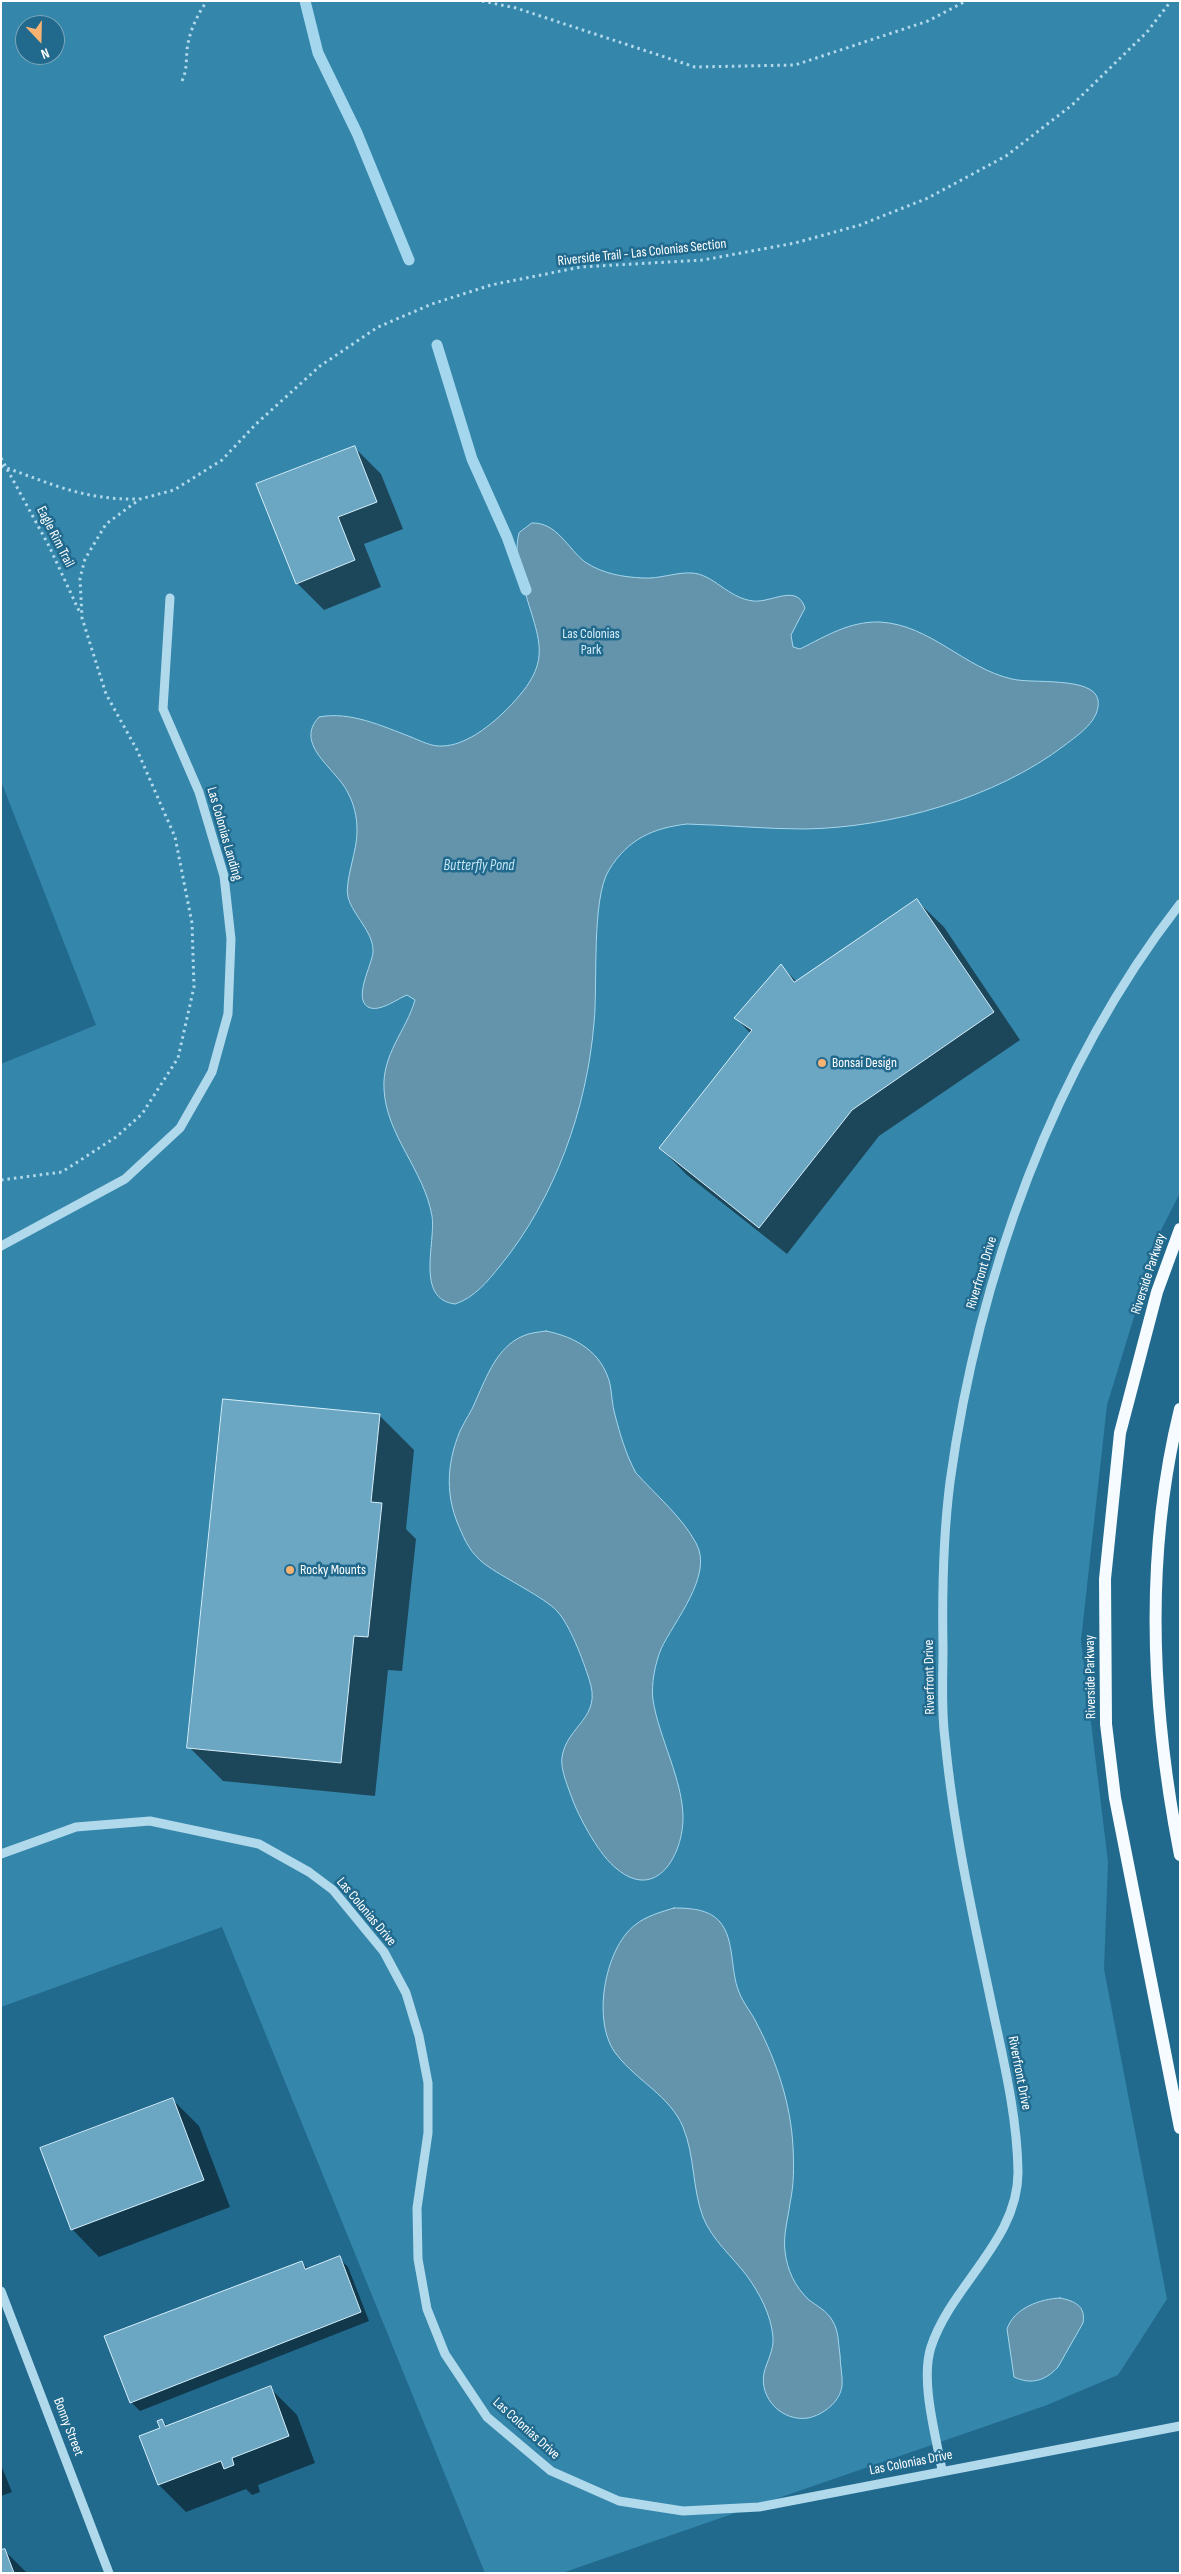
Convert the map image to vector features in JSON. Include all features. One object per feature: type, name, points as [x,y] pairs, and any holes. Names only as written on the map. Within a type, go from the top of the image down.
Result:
[{"type":"main road","name":"Riverside Parkway","points":[[1180,1228],[1157,1292],[1120,1433],[1105,1579],[1106,1724],[1116,1798],[1180,2128]]},
{"type":"main road","points":[[1180,1408],[1171,1443],[1162,1512],[1155,1646],[1158,1720],[1167,1790],[1180,1856]]},
{"type":"street","name":"Las Colonias Landing","points":[[1,1246],[125,1179],[180,1128],[212,1072],[228,1014],[231,939],[224,876],[199,792],[163,709],[170,598]]},
{"type":"street","name":"Riverfront Drive","points":[[942,2470],[928,2382],[930,2350],[943,2321],[995,2242],[1010,2215],[1018,2178],[1012,2101],[963,1869],[944,1735],[942,1577],[950,1484],[973,1351],[1002,1253],[1043,1139],[1085,1050],[1146,947],[1180,904]]},
{"type":"street","name":"Las Colonias Drive","points":[[1,1854],[76,1827],[150,1821],[259,1844],[309,1872],[333,1890],[384,1952],[406,1993],[419,2036],[428,2083],[428,2133],[417,2208],[418,2259],[427,2309],[445,2354],[486,2417],[551,2471],[619,2501],[683,2511],[759,2507],[942,2470],[1180,2426]]},
{"type":"street","name":"Bonny Street","points":[[1,2291],[109,2573]]},
{"type":"path","points":[[182,82],[187,71],[187,49],[192,28],[207,1]]},
{"type":"path","points":[[482,1],[516,8],[695,68],[795,65],[928,20],[966,1]]},
{"type":"path","name":"Riverside Trail - Las Colonias Section","points":[[140,499],[174,490],[188,483],[222,460],[256,424],[320,366],[378,327],[432,304],[491,285],[581,267],[703,260],[795,243],[860,225],[928,198],[1006,156],[1072,105],[1147,32],[1171,1]]},
{"type":"path","name":"Eagle Rim Trail","points":[[1,458],[48,546],[82,618]]},
{"type":"path","points":[[1,466],[7,468]]},
{"type":"path","name":"Eagle Rim Trail","points":[[7,468],[40,482],[74,493],[110,500],[140,499]]},
{"type":"path","points":[[1,1180],[62,1172],[116,1137],[142,1114],[178,1058],[194,987],[192,922],[175,837],[137,750],[106,694],[82,618],[80,584],[85,559],[106,524],[140,499]]},
{"type":"green space","name":"Las Colonias Park","points":[[1,1],[1180,1],[1180,1193],[1160,1232],[1107,1405],[1081,1640],[1108,1862],[1104,1969],[1167,2299],[1118,2375],[1047,2405],[562,2573],[485,2573],[222,1927],[1,2007],[1,1064],[96,1025],[1,781]]},
{"type":"water","name":"Butterfly Pond","points":[[532,523],[541,524],[555,531],[585,562],[613,574],[649,578],[692,573],[700,574],[744,599],[760,601],[790,595],[796,597],[805,608],[791,635],[793,647],[800,649],[838,630],[858,624],[880,622],[898,625],[932,638],[995,674],[1012,679],[1061,682],[1086,687],[1094,692],[1098,700],[1098,707],[1096,714],[1082,732],[1038,764],[975,795],[941,806],[906,816],[837,827],[789,829],[687,824],[652,832],[624,850],[609,870],[603,883],[597,921],[595,1007],[590,1055],[576,1120],[565,1151],[537,1212],[520,1240],[485,1283],[468,1298],[455,1304],[443,1300],[435,1292],[431,1281],[432,1216],[428,1199],[391,1122],[386,1106],[384,1076],[387,1065],[415,1000],[407,995],[388,1005],[377,1008],[368,1007],[364,1003],[362,996],[364,981],[372,958],[372,945],[367,931],[354,911],[347,891],[357,838],[356,815],[343,784],[320,756],[314,747],[311,737],[312,727],[319,717],[342,716],[389,728],[435,746],[443,746],[459,743],[467,739],[490,725],[502,714],[520,695],[538,664],[537,635],[521,577],[517,550],[519,533]]},
{"type":"water","points":[[546,1331],[568,1337],[577,1342],[601,1363],[610,1384],[617,1422],[632,1466],[636,1473],[684,1524],[696,1543],[700,1556],[700,1569],[696,1583],[690,1598],[661,1649],[653,1681],[653,1700],[656,1714],[675,1774],[682,1804],[682,1832],[673,1859],[655,1877],[644,1880],[631,1878],[617,1869],[604,1856],[581,1818],[565,1779],[562,1757],[565,1746],[588,1712],[592,1692],[583,1662],[571,1634],[562,1617],[551,1606],[489,1567],[476,1556],[463,1536],[452,1506],[449,1481],[455,1444],[489,1372],[506,1347],[514,1341],[528,1334]]},
{"type":"water","points":[[674,1908],[693,1909],[710,1914],[725,1929],[739,1992],[764,2038],[782,2084],[792,2131],[794,2168],[786,2227],[786,2258],[792,2278],[800,2290],[830,2317],[836,2328],[842,2379],[841,2392],[830,2407],[808,2418],[790,2416],[775,2407],[769,2400],[763,2383],[773,2337],[764,2305],[747,2276],[717,2241],[703,2217],[699,2206],[687,2138],[677,2116],[662,2097],[634,2073],[617,2055],[609,2041],[604,2025],[605,1987],[615,1951],[624,1936],[635,1925],[644,1919]]},
{"type":"water","points":[[1060,2298],[1075,2303],[1081,2308],[1083,2323],[1058,2367],[1048,2376],[1037,2380],[1026,2381],[1014,2377],[1007,2329],[1010,2322],[1015,2315],[1029,2306],[1044,2300]]},
{"type":"building","points":[[355,446],[377,502],[338,517],[355,560],[296,584],[256,484]]},
{"type":"building","name":"Bonsai Design","points":[[917,899],[994,1012],[852,1110],[759,1228],[659,1148],[752,1030],[734,1018],[781,964],[794,982]]},
{"type":"building","name":"Rocky Mounts","points":[[223,1399],[380,1414],[371,1502],[382,1503],[368,1637],[354,1636],[341,1763],[187,1748]]},
{"type":"building","points":[[173,2098],[204,2180],[71,2230],[40,2148]]},
{"type":"building","points":[[340,2256],[361,2312],[130,2403],[104,2336],[302,2261],[305,2269]]},
{"type":"building","points":[[271,2386],[289,2436],[232,2458],[234,2465],[224,2469],[221,2461],[158,2485],[139,2436],[160,2428],[157,2421],[162,2419],[165,2426]]},
{"type":"building","points":[[5,2549],[14,2573],[1,2573],[1,2550]]},
{"type":"waterway","points":[[305,1],[318,53],[357,133],[409,260]]},
{"type":"waterway","points":[[437,345],[472,459],[507,537],[526,590]]},
{"type":"place","name":"Bonsai Design","points":[[822,1063]]},
{"type":"place","name":"Rocky Mounts","points":[[290,1570]]}]
